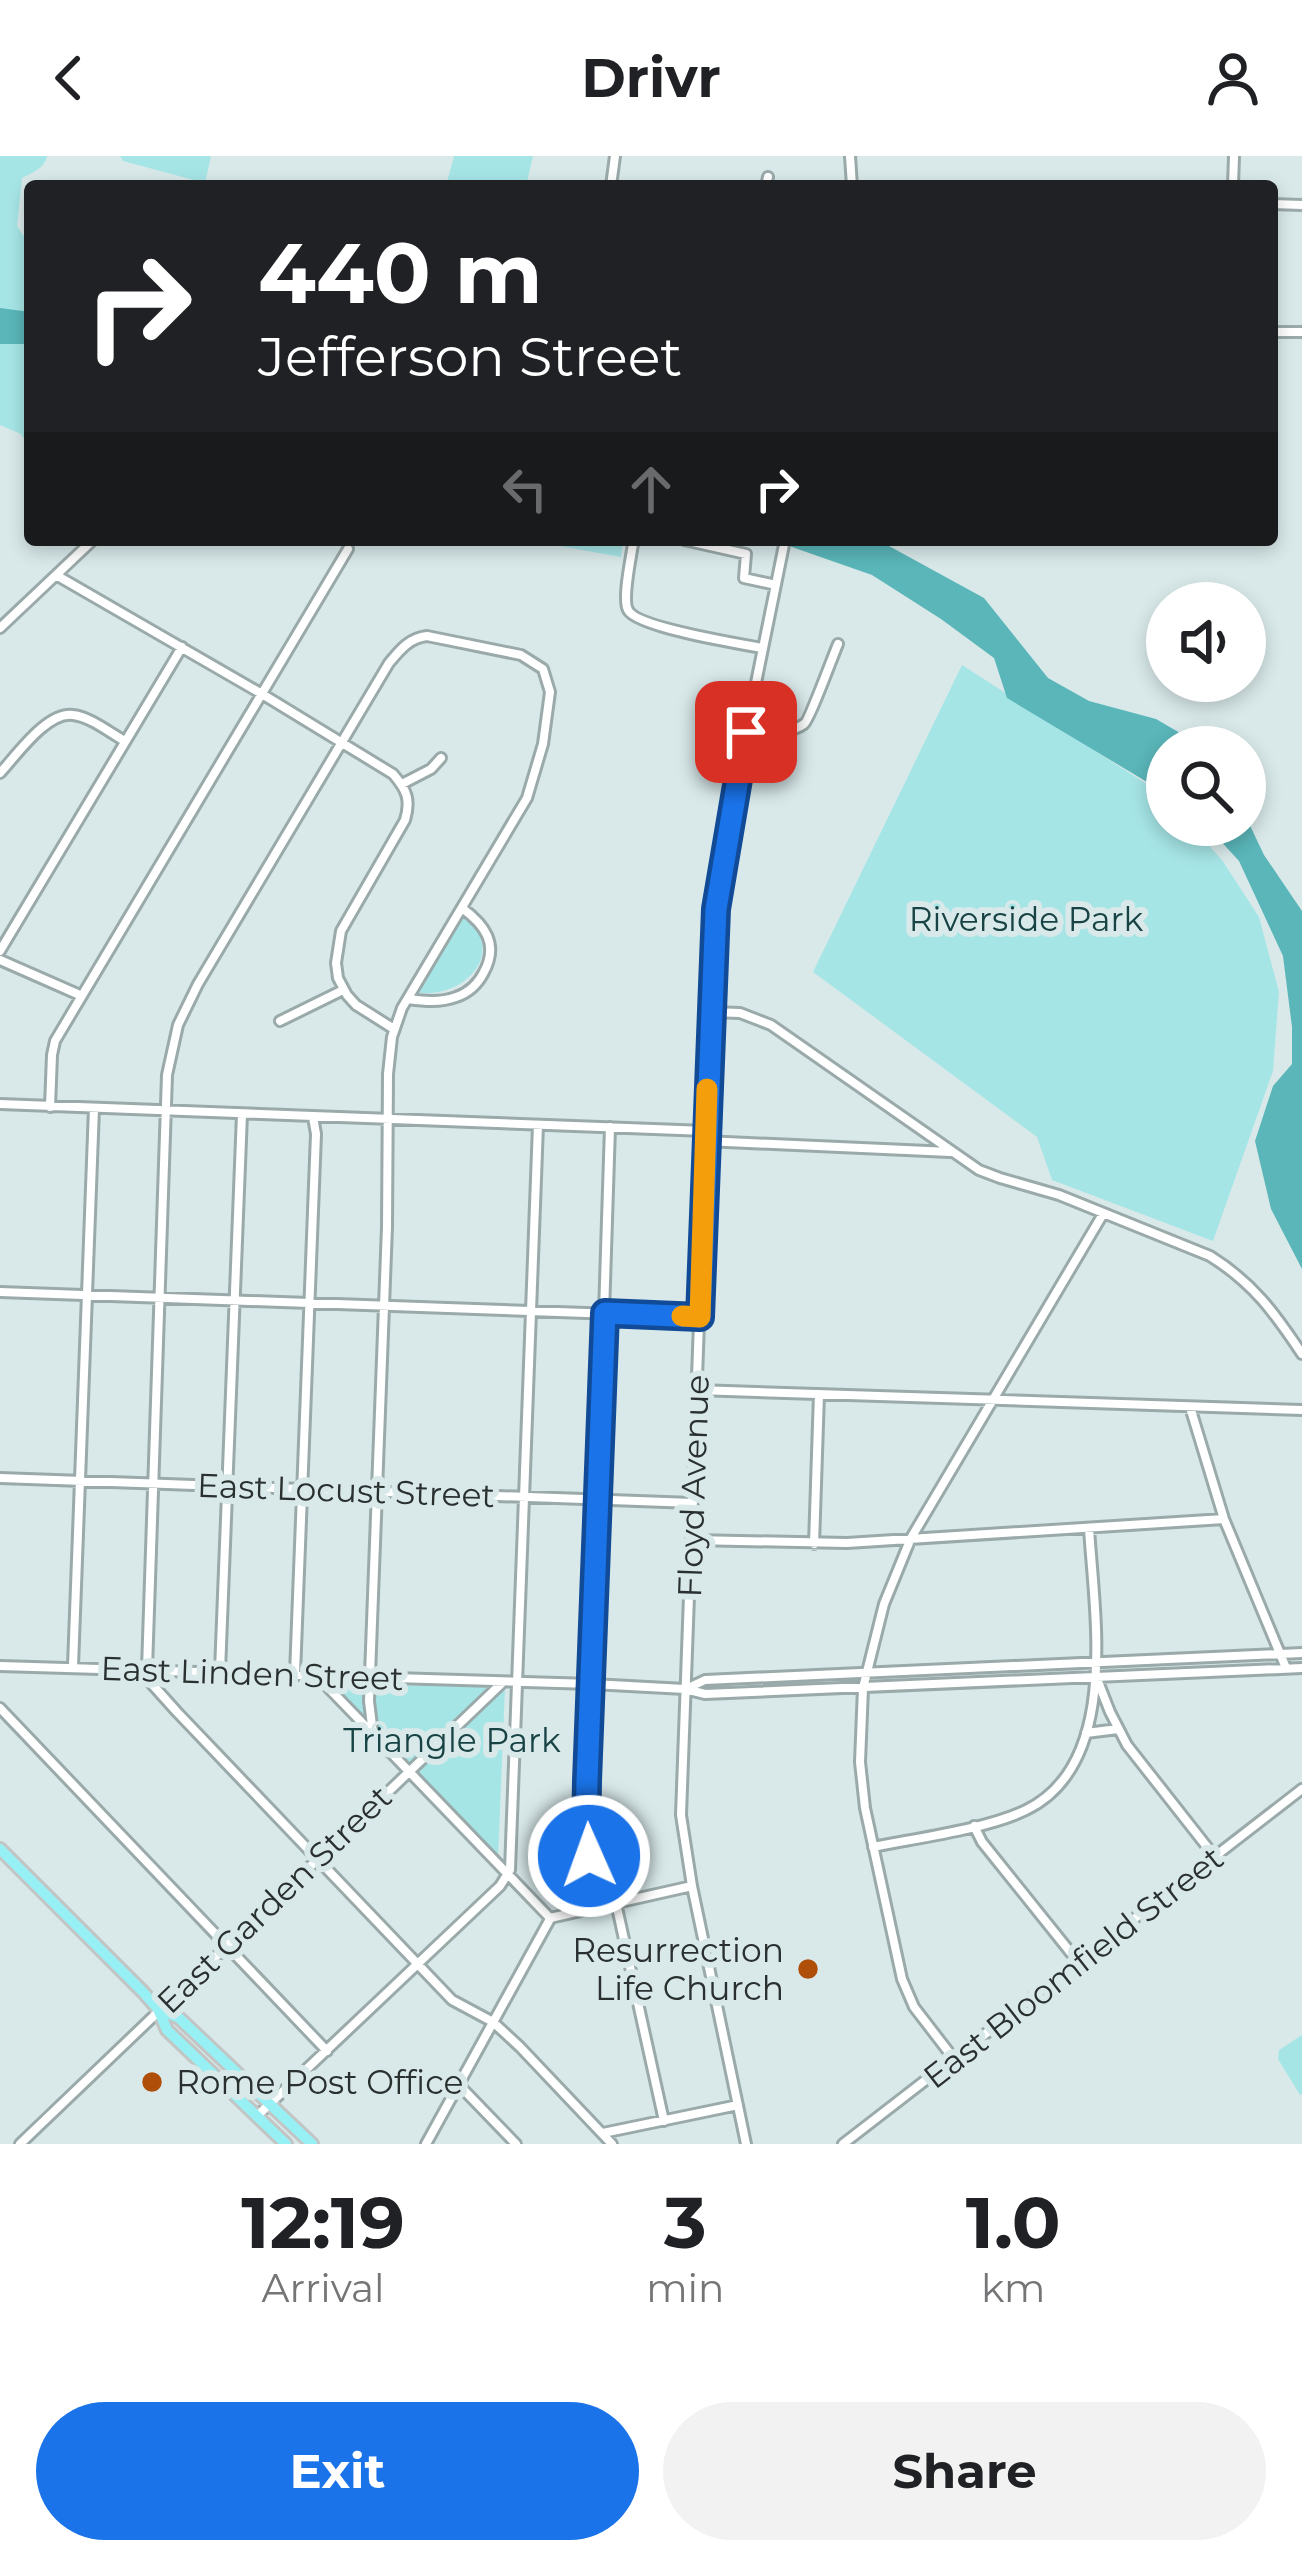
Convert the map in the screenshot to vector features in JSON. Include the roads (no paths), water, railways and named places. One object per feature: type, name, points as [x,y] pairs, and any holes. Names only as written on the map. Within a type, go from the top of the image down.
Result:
[{"type":"main road","points":[[0,1849],[158,2009],[167,2030],[286,2144]]},
{"type":"main road","points":[[158,2009],[179,2018],[312,2144]]},
{"type":"street","points":[[0,628],[87,546]]},
{"type":"street","points":[[632,546],[626,604],[631,614],[654,625],[762,648]]},
{"type":"street","points":[[711,546],[746,554],[744,578],[776,585]]},
{"type":"street","name":"Floyd Avenue","points":[[746,2144],[681,1815],[716,909],[784,546]]},
{"type":"street","points":[[50,1107],[56,1041],[348,549]]},
{"type":"street","points":[[56,575],[262,694],[402,784],[408,795],[405,820],[337,945],[343,990],[394,1029]]},
{"type":"street","points":[[373,1734],[369,1678],[388,1074],[394,1029],[520,812],[535,776],[550,692],[539,664],[521,655],[444,638],[419,637],[389,663],[178,1024],[167,1075],[147,1669],[151,1683],[176,1712],[452,2000],[493,2022],[612,2144]]},
{"type":"street","points":[[746,732],[782,730],[809,720],[838,644]]},
{"type":"street","points":[[82,996],[0,955],[182,647]]},
{"type":"street","points":[[0,773],[44,725],[63,715],[85,718],[125,741]]},
{"type":"street","points":[[402,784],[441,758]]},
{"type":"street","points":[[408,999],[449,1000],[479,980],[492,951],[490,939],[462,908]]},
{"type":"street","points":[[280,1022],[343,990]]},
{"type":"street","points":[[711,1012],[740,1013],[771,1025],[979,1169],[1191,1247],[1232,1269],[1258,1292],[1302,1354]]},
{"type":"street","points":[[0,1104],[610,1127],[953,1152]]},
{"type":"street","points":[[73,1666],[94,1108]]},
{"type":"street","points":[[220,1671],[242,1114]]},
{"type":"street","points":[[295,1674],[313,1117]]},
{"type":"street","points":[[258,2115],[508,1874],[513,1841],[538,1125]]},
{"type":"street","points":[[601,1906],[586,1840],[610,1127]]},
{"type":"street","points":[[954,2060],[907,1994],[865,1808],[860,1762],[862,1688],[884,1604],[911,1538],[1103,1214]]},
{"type":"street","points":[[0,1292],[700,1317]]},
{"type":"street","points":[[697,1390],[1302,1410]]},
{"type":"street","points":[[814,1544],[819,1394]]},
{"type":"street","points":[[1190,1407],[1224,1520],[1286,1668]]},
{"type":"street","name":"East Locust Street","points":[[0,1478],[693,1503]]},
{"type":"street","points":[[692,1540],[814,1544],[1224,1520]]},
{"type":"street","points":[[872,1847],[1007,1818],[1043,1799],[1071,1768],[1086,1733],[1097,1677],[1089,1528]]},
{"type":"street","points":[[685,1689],[705,1680],[1302,1653]]},
{"type":"street","name":"East Linden Street","points":[[0,1666],[504,1681]]},
{"type":"street","points":[[504,1681],[685,1689],[705,1694],[1302,1668]]},
{"type":"street","points":[[315,1674],[550,1918]]},
{"type":"street","points":[[1097,1677],[1118,1730],[1140,1764],[1215,1856]]},
{"type":"street","name":"East Garden Street","points":[[20,2144],[504,1681]]},
{"type":"street","points":[[0,1708],[327,2051]]},
{"type":"street","points":[[1086,1733],[1118,1730]]},
{"type":"street","name":"East Bloomfield Street","points":[[843,2144],[1302,1789]]},
{"type":"street","points":[[974,1826],[1079,1963]]},
{"type":"street","points":[[426,2144],[550,1918],[692,1886]]},
{"type":"street","points":[[616,1903],[664,2120]]},
{"type":"street","points":[[459,2085],[516,2144]]},
{"type":"street","points":[[601,2133],[738,2105]]},
{"type":"place","name":"Resurrection Life Church","points":[[808,1969]]},
{"type":"place","name":"Rome Post Office","points":[[152,2082]]},
{"type":"park label","name":"Riverside Park","points":[[1026,919]]},
{"type":"park label","name":"Triangle Park","points":[[452,1740]]}]
